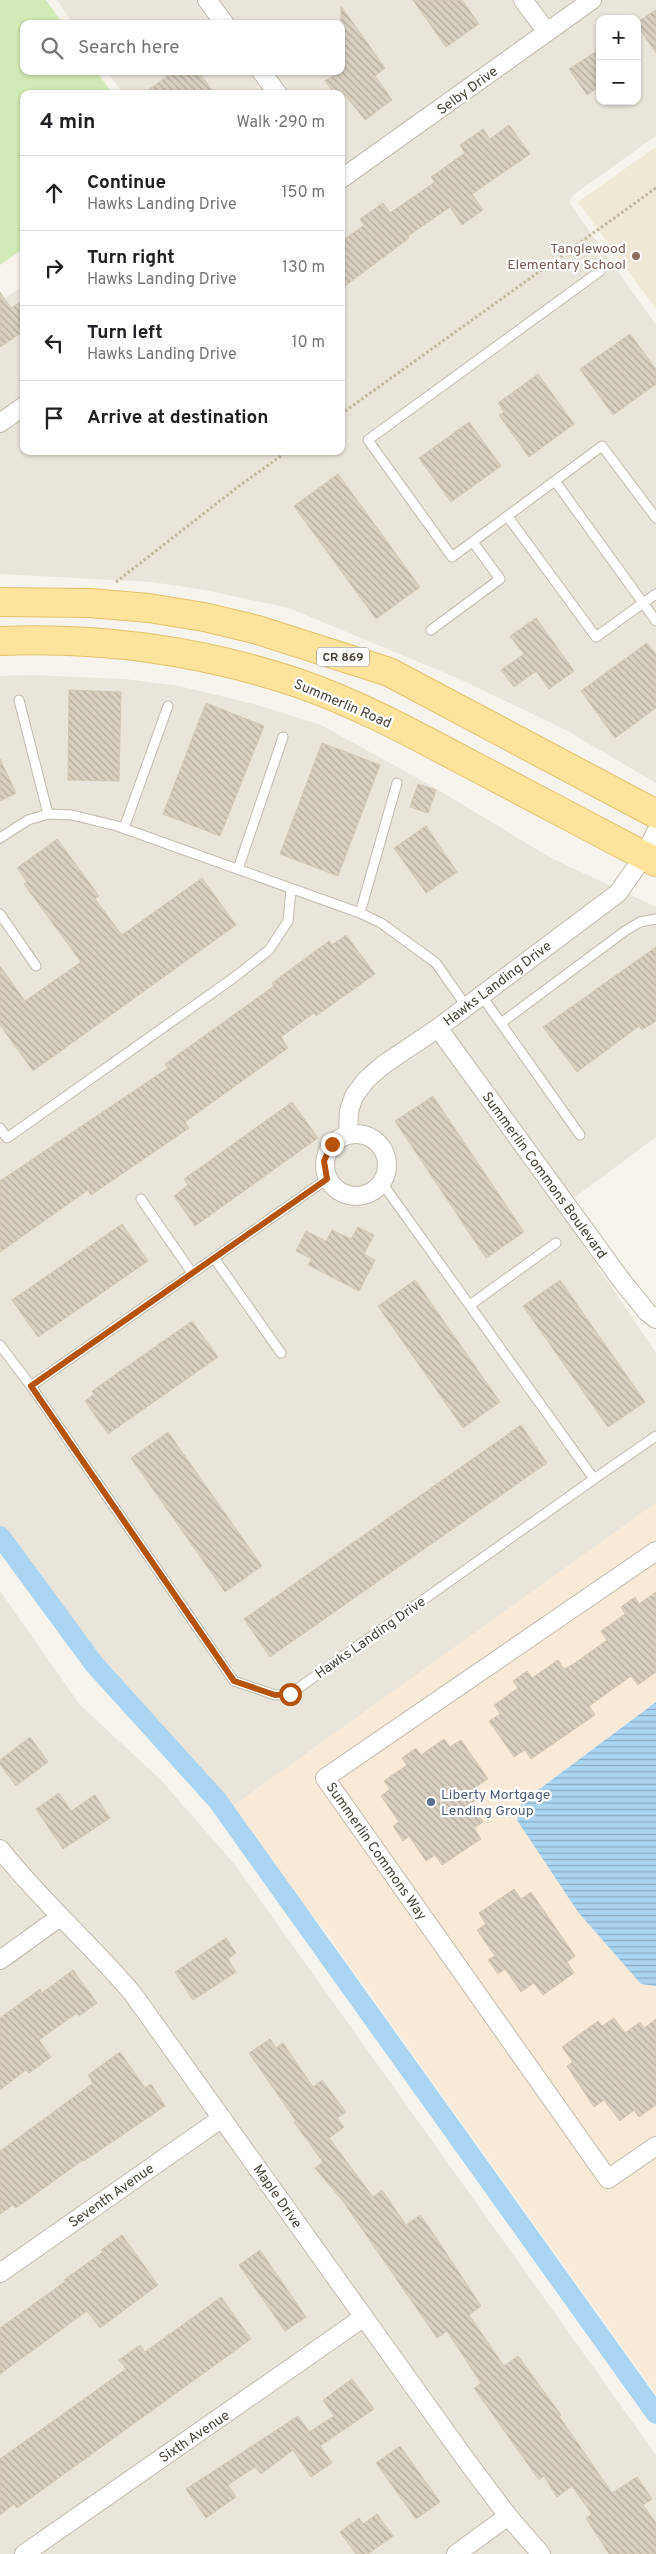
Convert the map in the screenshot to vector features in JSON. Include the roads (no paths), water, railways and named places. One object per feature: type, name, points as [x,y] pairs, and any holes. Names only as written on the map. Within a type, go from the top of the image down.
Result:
[{"type":"main road","name":"CR 869","points":[[0,602],[90,603],[149,608],[204,617],[258,630],[389,672],[656,814]]},
{"type":"main road","name":"Summerlin Road","points":[[0,641],[89,641],[141,646],[194,655],[298,683],[348,702],[406,730],[650,859]]},
{"type":"street","points":[[207,0],[222,20]]},
{"type":"street","points":[[523,0],[546,32]]},
{"type":"street","name":"Selby Drive","points":[[345,176],[592,0]]},
{"type":"street","points":[[264,75],[275,90]]},
{"type":"street","points":[[0,423],[20,409]]},
{"type":"street","name":"Hawks Landing Drive","points":[[348,1134],[349,1111],[354,1096],[366,1080],[383,1065],[438,1028],[618,893],[650,859],[656,832]]},
{"type":"street","name":"Summerlin Commons Boulevard","points":[[438,1028],[622,1281],[647,1312],[656,1319]]},
{"type":"street","points":[[358,1133],[369,1136],[378,1143],[384,1152],[387,1162],[382,1183],[364,1196],[353,1197],[343,1194],[334,1188],[327,1179],[324,1170],[327,1152],[332,1144],[348,1134],[358,1133]]},
{"type":"street","name":"Summerlin Commons Way","points":[[656,1551],[325,1778],[608,2179],[656,2146]]},
{"type":"street","name":"Maple Drive","points":[[0,1849],[26,1881],[96,1951],[132,1994],[508,2516],[541,2554]]},
{"type":"street","points":[[0,1960],[60,1917]]},
{"type":"street","name":"Seventh Avenue","points":[[0,2273],[222,2118]]},
{"type":"street","name":"Sixth Avenue","points":[[24,2554],[364,2317]]},
{"type":"street","points":[[456,2554],[508,2516]]},
{"type":"lane","points":[[600,271],[368,440],[452,557],[602,446],[656,518]]},
{"type":"lane","points":[[555,481],[656,621]]},
{"type":"lane","points":[[508,517],[596,637],[656,594]]},
{"type":"lane","points":[[431,630],[500,579],[473,542]]},
{"type":"lane","points":[[19,700],[48,814]]},
{"type":"lane","points":[[124,828],[168,706]]},
{"type":"lane","points":[[238,869],[283,737]]},
{"type":"lane","points":[[360,913],[397,783]]},
{"type":"lane","points":[[0,838],[28,820],[48,814],[72,815],[124,828],[291,888],[360,913],[381,923],[436,964],[466,1006]]},
{"type":"lane","points":[[0,1128],[3,1141],[232,979],[268,950],[288,921],[291,888]]},
{"type":"lane","points":[[0,914],[36,966]]},
{"type":"lane","points":[[501,1023],[625,931],[640,922],[656,919]]},
{"type":"lane","points":[[482,995],[580,1135]]},
{"type":"lane","points":[[31,1386],[327,1179]]},
{"type":"lane","points":[[382,1183],[594,1479]]},
{"type":"lane","points":[[141,1199],[192,1273]]},
{"type":"lane","points":[[470,1305],[556,1243]]},
{"type":"lane","points":[[214,1258],[281,1353]]},
{"type":"lane","name":"Hawks Landing Drive","points":[[0,1345],[31,1386],[234,1681],[275,1695],[290,1694],[656,1436]]},
{"type":"water","points":[[656,1702],[656,1986],[641,1984],[578,1912],[517,1820],[522,1802]]},
{"type":"waterway","points":[[0,1536],[94,1664],[217,1800],[656,2414]]},
{"type":"place","name":"Tanglewood Elementary School","points":[[636,256]]},
{"type":"place","name":"Liberty Mortgage Lending Group","points":[[431,1802]]}]
